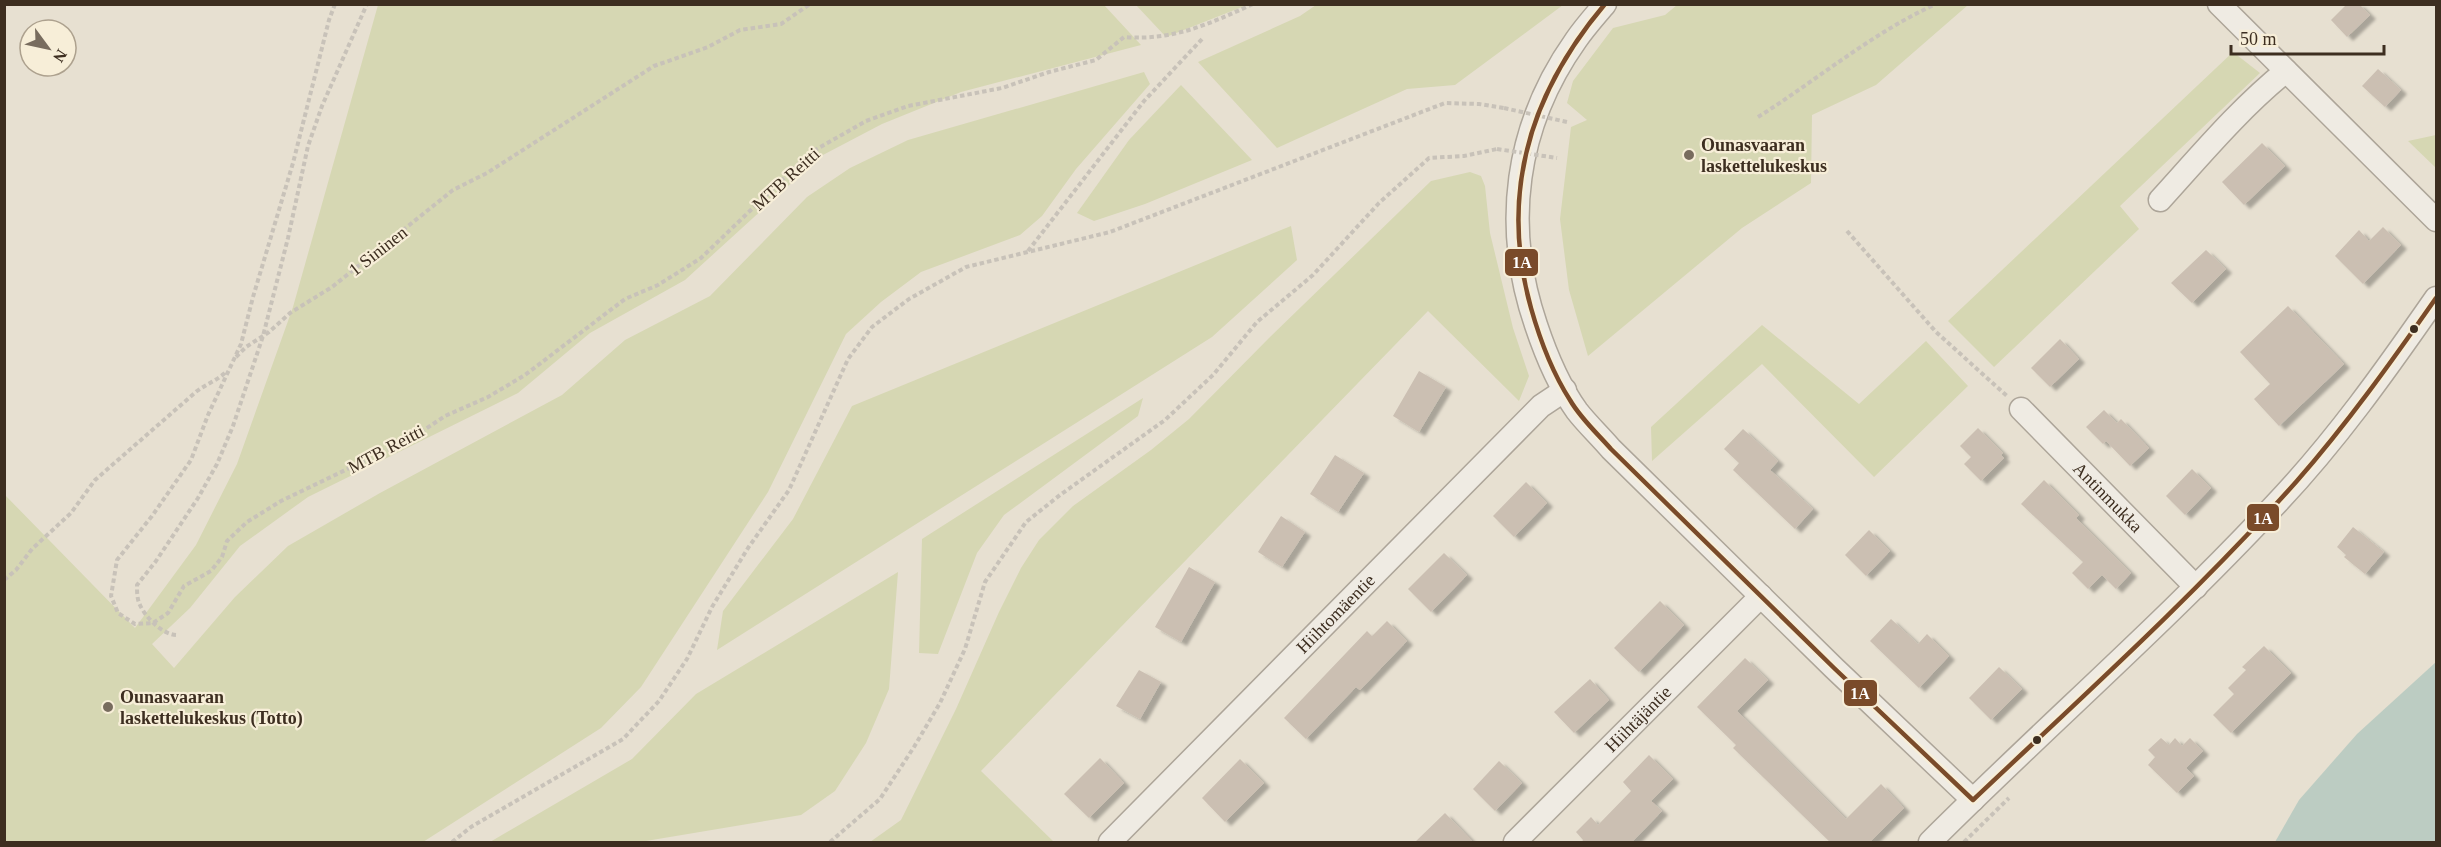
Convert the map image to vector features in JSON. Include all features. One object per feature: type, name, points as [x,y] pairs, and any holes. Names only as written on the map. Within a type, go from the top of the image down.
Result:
[{"type":"street","points":[[1605,4],[1576,40],[1552,81],[1532,127],[1521,171],[1516,208],[1520,258],[1528,303],[1544,347],[1578,412],[1611,448],[1973,800]]},
{"type":"street","points":[[2219,4],[2436,220]]},
{"type":"street","points":[[2160,200],[2199,156],[2272,82],[2286,71]]},
{"type":"street","points":[[1930,843],[2196,587],[2275,505],[2333,438],[2436,298]]},
{"type":"street","name":"Hiihtomäentie","points":[[1110,843],[1541,406],[1565,390]]},
{"type":"street","name":"Antinmukka","points":[[2020,409],[2196,587]]},
{"type":"street","name":"Hiihtäjäntie","points":[[1515,843],[1761,596]]},
{"type":"path","points":[[153,623],[135,624],[118,613],[111,596],[117,560],[152,516],[191,459],[208,415],[241,344],[293,163],[335,4]]},
{"type":"path","points":[[176,635],[169,635],[153,623],[139,603],[137,585],[156,561],[217,464],[263,336],[308,146],[322,106],[367,4]]},
{"type":"path","name":"1 Sininen","points":[[4,580],[16,570],[32,549],[71,513],[95,480],[197,391],[209,382],[219,380],[233,360],[246,347],[290,313],[332,287],[453,190],[497,167],[654,66],[708,47],[740,30],[781,24],[810,4]]},
{"type":"path","name":"MTB Reitti","points":[[153,623],[168,613],[184,586],[211,571],[222,557],[227,541],[247,522],[281,501],[412,438],[445,416],[488,397],[525,375],[626,299],[658,285],[700,258],[810,153],[866,121],[908,106],[1002,88],[1048,72],[1096,60],[1124,37],[1141,38],[1183,34],[1253,4]]},
{"type":"path","points":[[1758,117],[1802,90],[1868,43],[1936,4]]},
{"type":"path","points":[[1026,253],[1144,101],[1202,39]]},
{"type":"path","points":[[452,843],[471,827],[623,738],[659,700],[687,659],[712,607],[748,548],[789,490],[848,359],[872,327],[909,298],[966,267],[1110,232],[1445,103],[1479,104],[1568,122]]},
{"type":"path","points":[[830,843],[880,799],[915,747],[940,703],[965,649],[985,582],[1026,522],[1165,420],[1213,375],[1257,322],[1313,275],[1379,203],[1429,158],[1464,156],[1497,149],[1557,158]]},
{"type":"path","points":[[1847,231],[1936,332],[2020,409]]},
{"type":"green space","points":[[378,5],[1104,5],[1141,45],[961,92],[882,124],[821,156],[685,280],[590,333],[518,393],[308,497],[240,546],[190,608],[152,644],[174,668],[235,597],[288,546],[380,493],[562,395],[625,340],[710,296],[807,197],[850,168],[908,140],[1144,72],[1150,84],[1076,169],[1042,216],[1020,235],[921,272],[881,302],[846,334],[768,492],[641,687],[601,728],[423,842],[5,842],[5,495],[135,628],[196,545],[237,464],[293,307]]},
{"type":"green space","points":[[1136,5],[1247,5],[1166,37]]},
{"type":"green space","points":[[1316,5],[1563,5],[1455,85],[1407,89],[1277,148],[1198,62],[1300,16]]},
{"type":"green space","name":"Ounasvaaran laskettelukeskus","points":[[1677,5],[1968,5],[1876,85],[1812,115],[1811,183],[1742,228],[1588,356],[1569,290],[1560,219],[1571,127],[1587,120],[1567,103],[1573,81],[1613,28],[1665,15]]},
{"type":"green space","points":[[2233,52],[2260,73],[2120,206],[2139,229],[1994,367],[1948,321]]},
{"type":"green space","points":[[1181,85],[1252,160],[1145,204],[1094,221],[1077,213],[1129,140]]},
{"type":"green space","points":[[2436,135],[2436,168],[2408,141]]},
{"type":"green space","points":[[1470,172],[1481,176],[1485,186],[1490,233],[1513,328],[1529,376],[1519,401],[1428,311],[981,771],[1054,842],[870,842],[901,820],[956,709],[999,612],[1021,568],[1039,540],[1073,506],[1151,450],[1189,419],[1431,181]]},
{"type":"green space","points":[[1291,226],[1297,260],[1212,337],[717,650],[723,611],[793,519],[852,406]]},
{"type":"green space","points":[[1762,325],[1859,404],[1926,341],[1968,386],[1874,477],[1762,364],[1652,461],[1651,427]]},
{"type":"green space","points":[[1143,398],[1138,416],[1004,515],[977,553],[938,654],[919,653],[922,539]]},
{"type":"green space","points":[[898,572],[889,689],[866,743],[835,791],[801,815],[640,842],[490,842],[632,759],[696,694]]},
{"type":"shaded area","points":[[2436,662],[2436,842],[2275,842],[2299,800],[2357,734]]},
{"type":"building","points":[[2347,4],[2359,4],[2370,15],[2347,37],[2331,20]]},
{"type":"building","points":[[2378,69],[2401,90],[2385,107],[2362,86]]},
{"type":"building","points":[[2262,143],[2285,166],[2244,205],[2222,182]]},
{"type":"building","points":[[2383,227],[2401,245],[2363,284],[2335,256],[2359,230],[2369,241]]},
{"type":"building","points":[[2206,250],[2226,269],[2192,303],[2171,283]]},
{"type":"building","points":[[2288,306],[2344,364],[2279,426],[2254,399],[2270,384],[2240,352]]},
{"type":"building","points":[[2060,339],[2079,359],[2050,387],[2031,368]]},
{"type":"building","points":[[1419,371],[1446,387],[1419,432],[1393,416]]},
{"type":"building","points":[[2104,410],[2117,423],[2121,419],[2149,448],[2130,466],[2106,441],[2103,444],[2086,427]]},
{"type":"building","points":[[1978,428],[2003,453],[2001,455],[2004,458],[1981,481],[1964,464],[1971,457],[1960,446]]},
{"type":"building","points":[[1743,429],[1778,461],[1770,470],[1813,509],[1795,529],[1733,470],[1739,463],[1724,449]]},
{"type":"building","points":[[1335,455],[1364,473],[1338,512],[1310,494]]},
{"type":"building","points":[[2192,469],[2211,488],[2185,515],[2166,496]]},
{"type":"building","points":[[2044,480],[2079,515],[2076,518],[2131,573],[2116,589],[2102,575],[2088,589],[2072,573],[2083,562],[2021,504]]},
{"type":"building","points":[[1526,482],[1547,503],[1514,537],[1493,516]]},
{"type":"building","points":[[1281,516],[1305,532],[1282,567],[1258,552]]},
{"type":"building","points":[[2353,527],[2384,552],[2365,574],[2344,557],[2346,555],[2337,547]]},
{"type":"building","points":[[1869,530],[1890,551],[1866,576],[1845,555]]},
{"type":"building","points":[[1444,553],[1467,575],[1431,612],[1408,589]]},
{"type":"building","points":[[1189,567],[1215,582],[1181,642],[1155,627]]},
{"type":"building","points":[[1660,601],[1684,625],[1639,672],[1614,648]]},
{"type":"building","points":[[1891,619],[1918,644],[1927,634],[1949,656],[1919,688],[1870,641]]},
{"type":"building","points":[[1387,621],[1407,641],[1360,690],[1356,687],[1306,739],[1284,718],[1367,631],[1372,636]]},
{"type":"building","points":[[2264,646],[2291,673],[2231,733],[2213,715],[2234,694],[2228,688],[2246,670],[2242,667]]},
{"type":"building","points":[[1745,658],[1768,680],[1737,711],[1846,819],[1881,784],[1904,808],[1869,843],[1831,843],[1733,748],[1736,745],[1697,707]]},
{"type":"building","points":[[1999,667],[2022,689],[1991,720],[1969,698]]},
{"type":"building","points":[[1139,670],[1161,682],[1140,719],[1116,706]]},
{"type":"building","points":[[1590,679],[1609,700],[1574,733],[1554,712]]},
{"type":"building","points":[[2161,738],[2169,745],[2175,738],[2182,746],[2190,738],[2203,751],[2186,768],[2194,776],[2177,793],[2148,765],[2155,757],[2148,750]]},
{"type":"building","points":[[1649,755],[1673,779],[1651,801],[1662,811],[1631,843],[1581,843],[1583,840],[1576,832],[1591,817],[1598,825],[1631,791],[1623,782]]},
{"type":"building","points":[[1100,758],[1124,783],[1089,818],[1064,794]]},
{"type":"building","points":[[1240,759],[1264,783],[1225,822],[1202,798]]},
{"type":"building","points":[[1499,761],[1522,783],[1495,811],[1473,789]]},
{"type":"building","points":[[1445,813],[1474,843],[1414,843]]},
{"type":"transit line","name":"1A","points":[[1605,4],[1579,38],[1557,73],[1540,110],[1528,147],[1520,185],[1518,225],[1522,266],[1531,308],[1552,367],[1574,407],[1611,449],[1834,668],[1973,800],[2138,644],[2258,524],[2333,438],[2386,369],[2436,298]]},
{"type":"place","name":"Ounasvaaran laskettelukeskus","points":[[1689,155]]},
{"type":"place","name":"Ounasvaaran laskettelukeskus (Totto)","points":[[108,707]]}]
